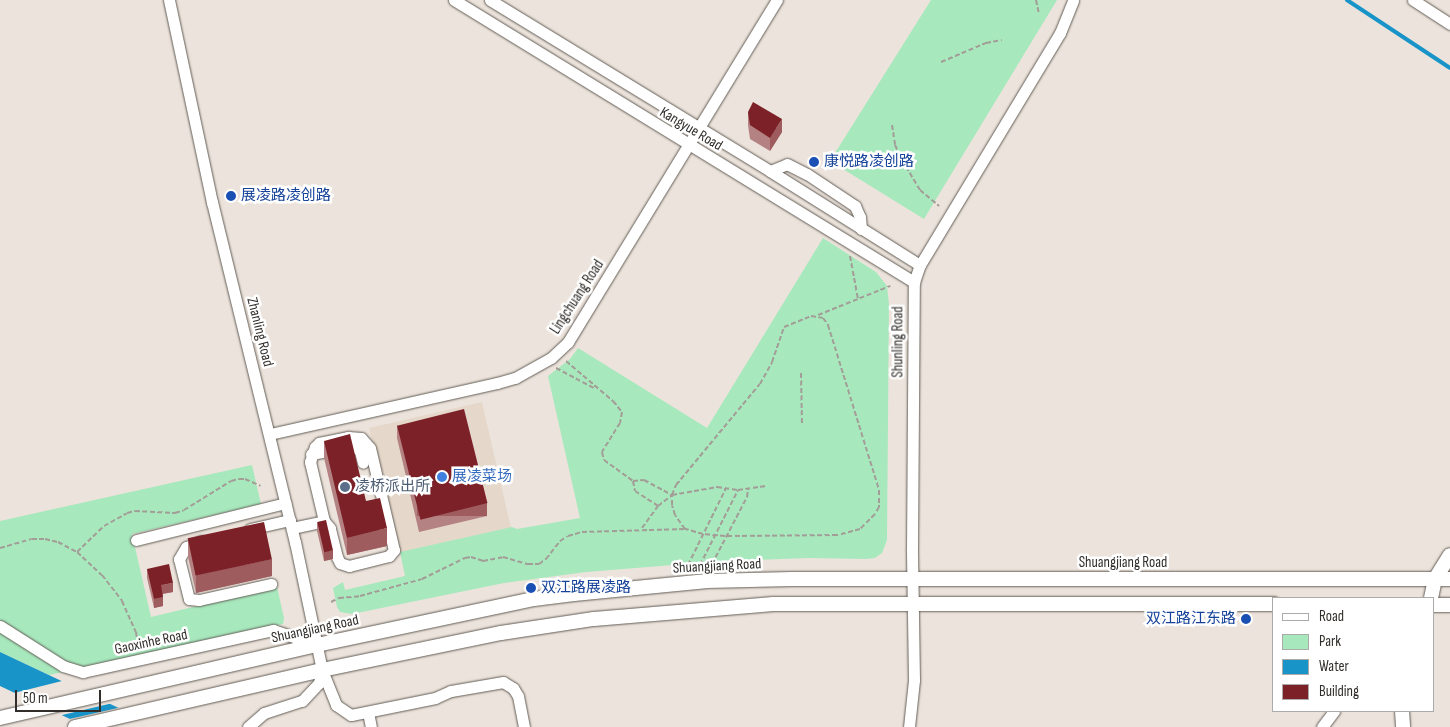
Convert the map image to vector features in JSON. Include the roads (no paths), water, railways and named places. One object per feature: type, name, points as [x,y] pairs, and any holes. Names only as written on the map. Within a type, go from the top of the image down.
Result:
[{"type":"main road","points":[[1431,597],[1435,580],[1450,555]]},
{"type":"main road","name":"Shuangjiang Road","points":[[0,718],[317,645],[534,599],[707,581],[1450,579]]},
{"type":"main road","points":[[75,727],[322,670],[501,633],[594,619],[773,604],[1272,604]]},
{"type":"main road","points":[[1435,606],[1450,605]]},
{"type":"main road","points":[[1402,712],[1403,727]]},
{"type":"street","name":"Zhanling Road","points":[[169,0],[212,202],[270,434],[322,670],[336,704],[351,715],[435,698],[451,691],[503,682],[513,688],[518,696],[524,727]]},
{"type":"street","name":"Kangyue Road","points":[[454,0],[914,282]]},
{"type":"street","name":"Kangyue Road","points":[[490,0],[920,265]]},
{"type":"street","name":"Lingchuang Road","points":[[270,434],[497,384],[515,378],[551,358],[568,342],[777,0]]},
{"type":"street","name":"Shunling Road","points":[[909,727],[914,680],[914,282],[920,265],[1060,33],[1073,0]]},
{"type":"street","points":[[1413,0],[1450,24]]},
{"type":"street","points":[[770,171],[787,164],[807,174],[855,206],[860,217],[861,229]]},
{"type":"street","points":[[348,437],[361,438],[370,448],[393,544],[392,554],[344,565],[337,557],[330,528],[324,521],[311,467],[311,454],[320,443],[348,437]]},
{"type":"street","points":[[311,454],[354,446],[360,451],[363,463]]},
{"type":"street","points":[[136,540],[286,503]]},
{"type":"street","points":[[236,532],[324,521]]},
{"type":"street","points":[[209,539],[191,544],[181,553],[179,564],[189,599],[199,600],[271,584]]},
{"type":"street","name":"Gaoxinhe Road","points":[[0,626],[63,666],[78,672],[273,630],[317,645]]},
{"type":"street","points":[[248,727],[264,713],[302,702],[319,683],[322,670]]},
{"type":"street","points":[[368,712],[371,727]]},
{"type":"street","points":[[1322,727],[1333,712]]},
{"type":"water","points":[[0,652],[159,727],[87,727],[0,686]]},
{"type":"waterway","points":[[1347,0],[1450,68]]},
{"type":"place","name":"康悦路凌创路","points":[[814,162]]},
{"type":"place","name":"展凌路凌创路","points":[[231,196]]},
{"type":"place","name":"展凌菜场","points":[[442,477]]},
{"type":"place","name":"凌桥派出所","points":[[345,487]]},
{"type":"place","name":"双江路展凌路","points":[[531,588]]},
{"type":"place","name":"双江路江东路","points":[[1246,619]]}]
